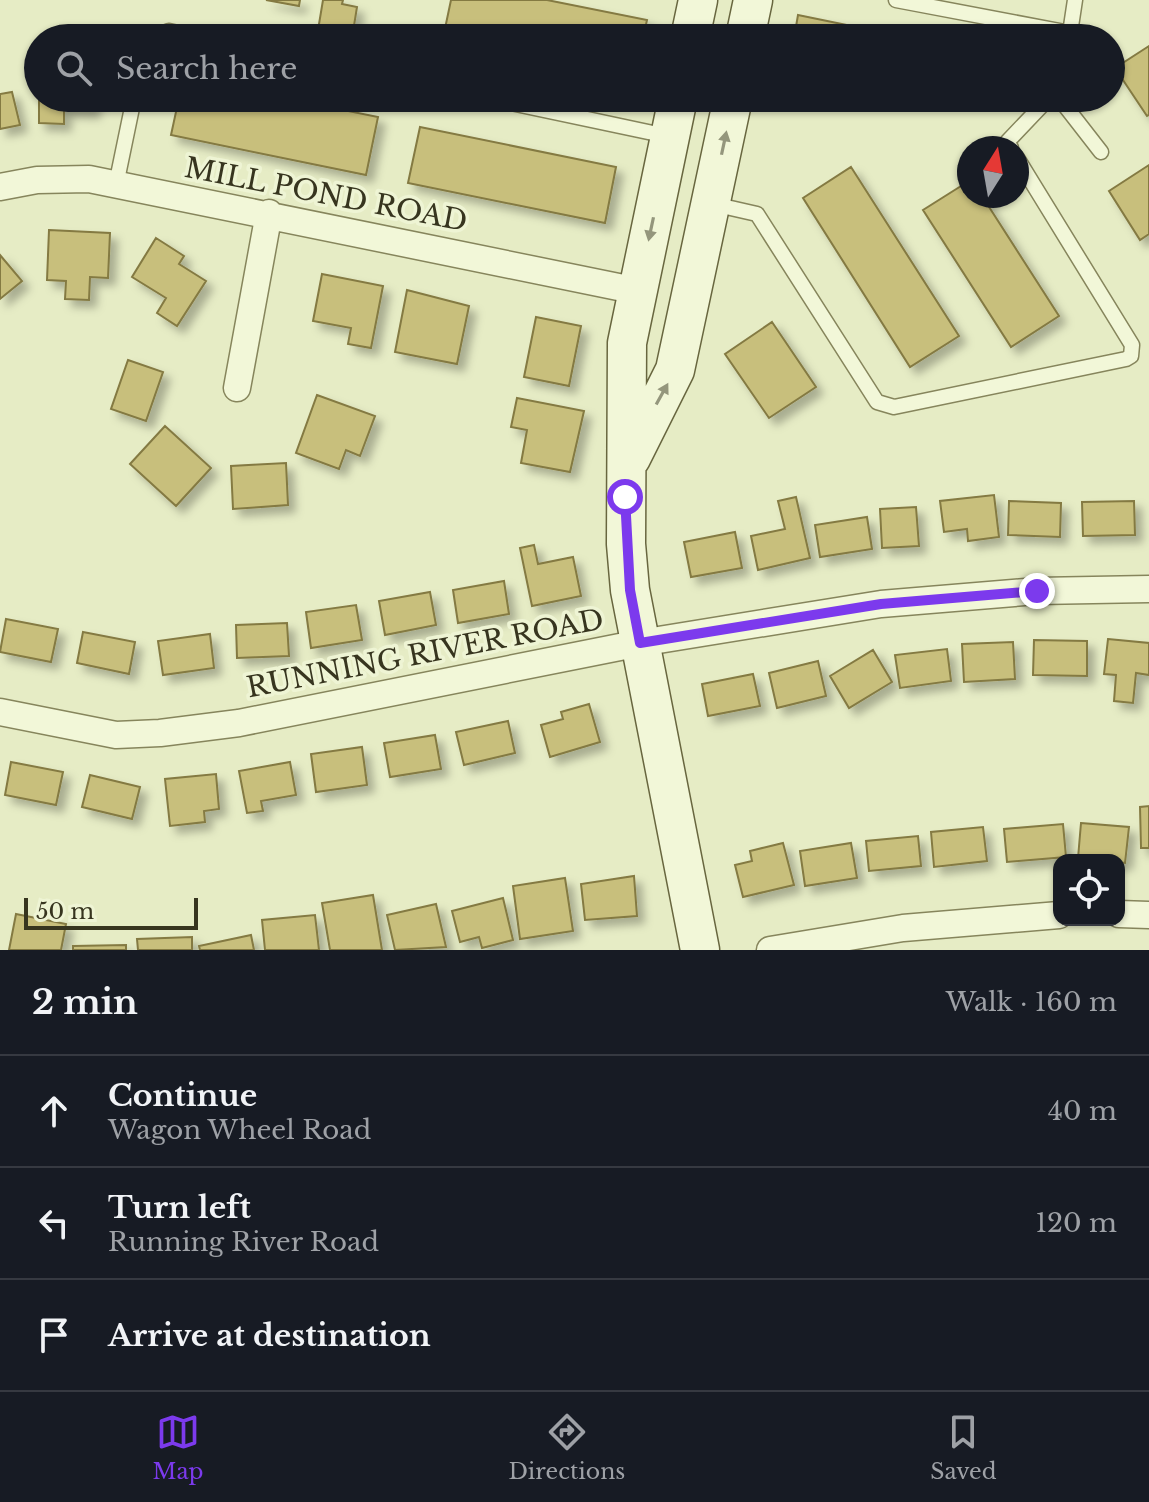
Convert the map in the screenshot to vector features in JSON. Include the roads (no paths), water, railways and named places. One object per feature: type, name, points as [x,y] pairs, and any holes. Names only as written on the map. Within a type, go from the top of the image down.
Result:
[{"type":"street","points":[[693,24],[698,0]]},
{"type":"street","points":[[748,24],[753,0]]},
{"type":"street","points":[[675,112],[627,343],[626,544],[640,643],[700,950]]},
{"type":"street","points":[[628,464],[675,370],[730,112]]},
{"type":"street","name":"MILL POND ROAD","points":[[0,187],[37,180],[89,179],[269,213],[638,291]]},
{"type":"street","points":[[237,388],[269,213]]},
{"type":"street","points":[[638,291],[691,302]]},
{"type":"street","name":"RUNNING RIVER ROAD","points":[[0,712],[116,735],[160,733],[239,723],[640,643],[881,604],[1037,591],[1149,589]]},
{"type":"street","points":[[1125,914],[1149,915]]},
{"type":"street","points":[[770,950],[903,928],[1053,916]]},
{"type":"lane","points":[[896,0],[1011,24]]},
{"type":"lane","points":[[1071,24],[1075,0]]},
{"type":"lane","points":[[116,185],[131,112]]},
{"type":"lane","points":[[555,112],[670,136]]},
{"type":"lane","points":[[1013,136],[1036,112]]},
{"type":"lane","points":[[1070,112],[1101,152]]},
{"type":"lane","points":[[711,204],[757,214],[877,402],[894,407],[1131,356],[1132,345],[1029,178]]}]
